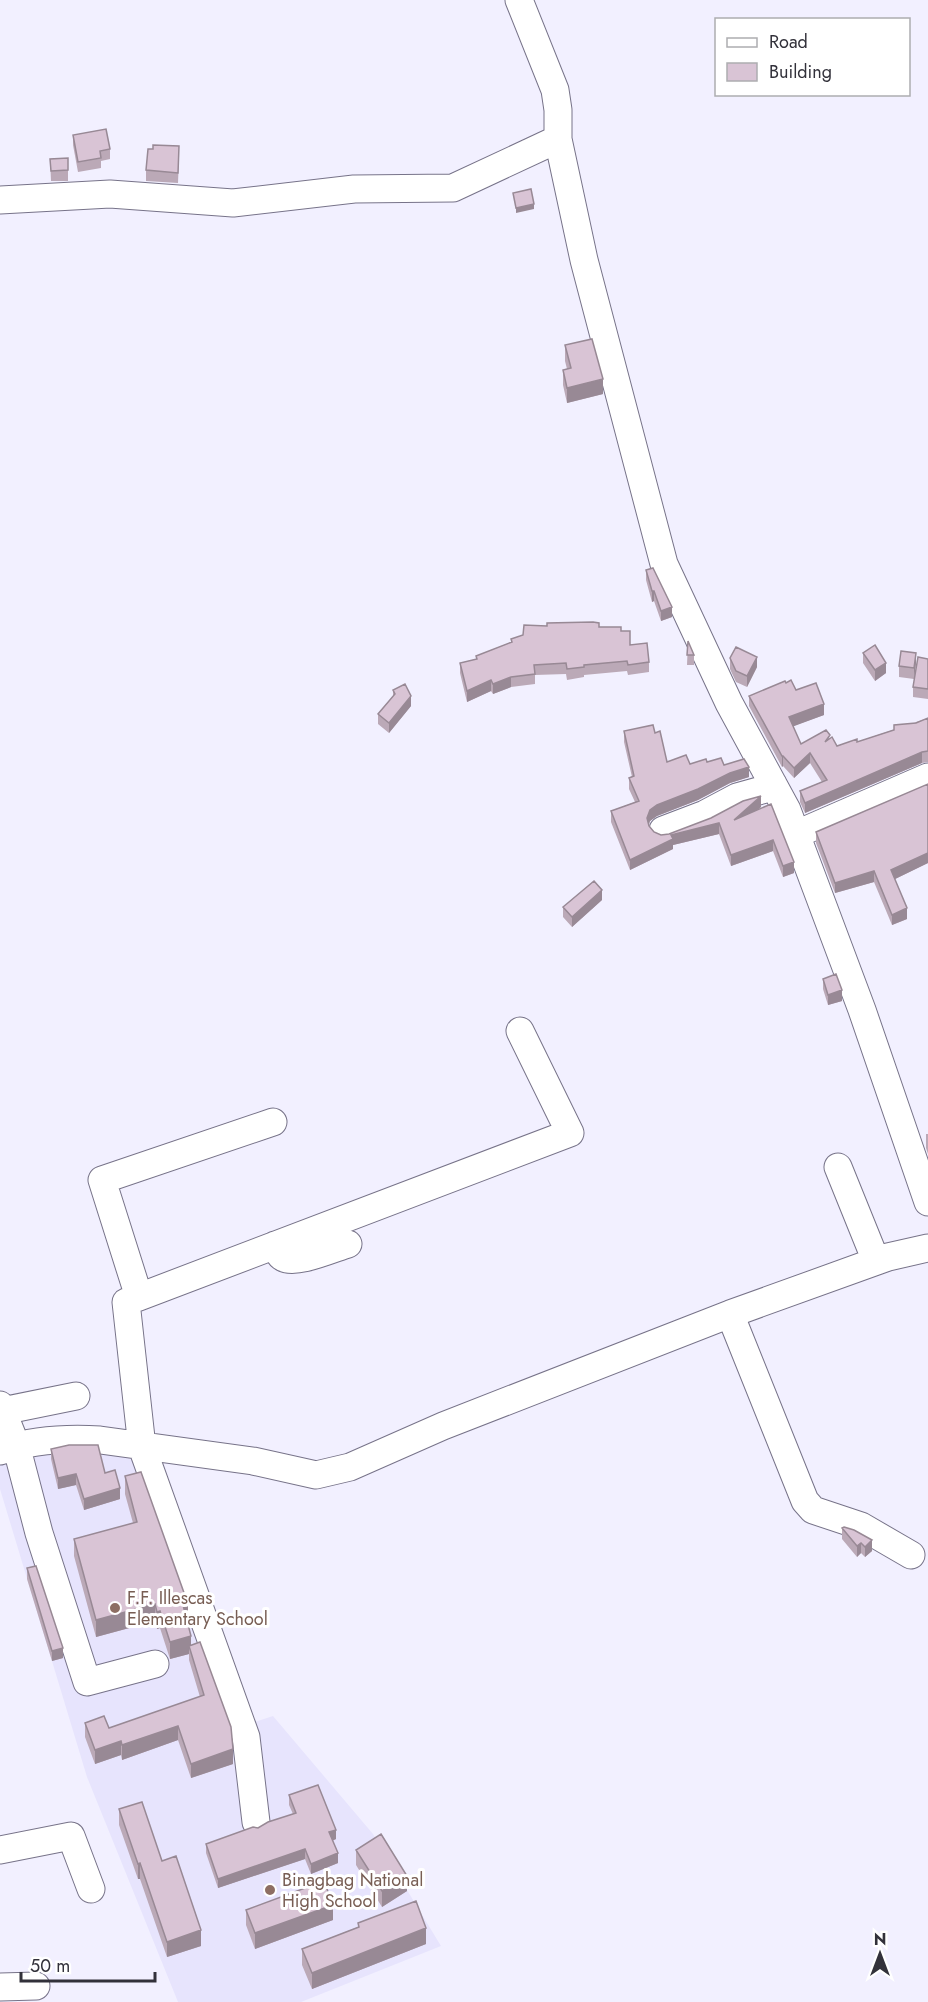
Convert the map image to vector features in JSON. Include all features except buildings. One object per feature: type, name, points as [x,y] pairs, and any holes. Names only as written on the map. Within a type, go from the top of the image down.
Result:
[{"type":"street","points":[[519,0],[555,90],[558,139],[584,260],[664,564],[729,703],[787,810],[797,834],[918,1140],[928,1202]]},
{"type":"street","points":[[0,200],[110,194],[232,203],[354,189],[453,188],[558,139]]},
{"type":"street","points":[[797,834],[928,777]]},
{"type":"street","points":[[663,830],[705,814],[737,797],[769,788],[773,784]]},
{"type":"street","points":[[256,1822],[246,1737],[142,1447],[126,1302],[570,1133],[520,1031]]},
{"type":"street","points":[[139,1297],[102,1180],[273,1122]]},
{"type":"street","points":[[838,1167],[876,1261]]},
{"type":"street","points":[[275,1245],[279,1255],[284,1259],[295,1260],[348,1244]]},
{"type":"street","points":[[8,1448],[74,1439],[119,1442],[253,1461],[316,1475],[350,1467],[443,1426],[730,1314],[876,1261],[928,1248]]},
{"type":"street","points":[[730,1314],[805,1501],[813,1510],[861,1526],[911,1555]]},
{"type":"street","points":[[76,1396],[1,1408],[8,1448],[39,1533],[87,1682],[155,1664]]},
{"type":"street","points":[[0,1850],[71,1836],[92,1889]]},
{"type":"street","points":[[0,1987],[36,1986]]},
{"type":"shaded area","points":[[82,1445],[135,1452],[240,1727],[273,1716],[373,1834],[441,1946],[301,2002],[178,2002],[87,1777],[0,1489],[0,1460]]},
{"type":"place","name":"F.F. Illescas Elementary School","points":[[115,1608]]},
{"type":"place","name":"Binagbag National High School","points":[[270,1890]]}]
